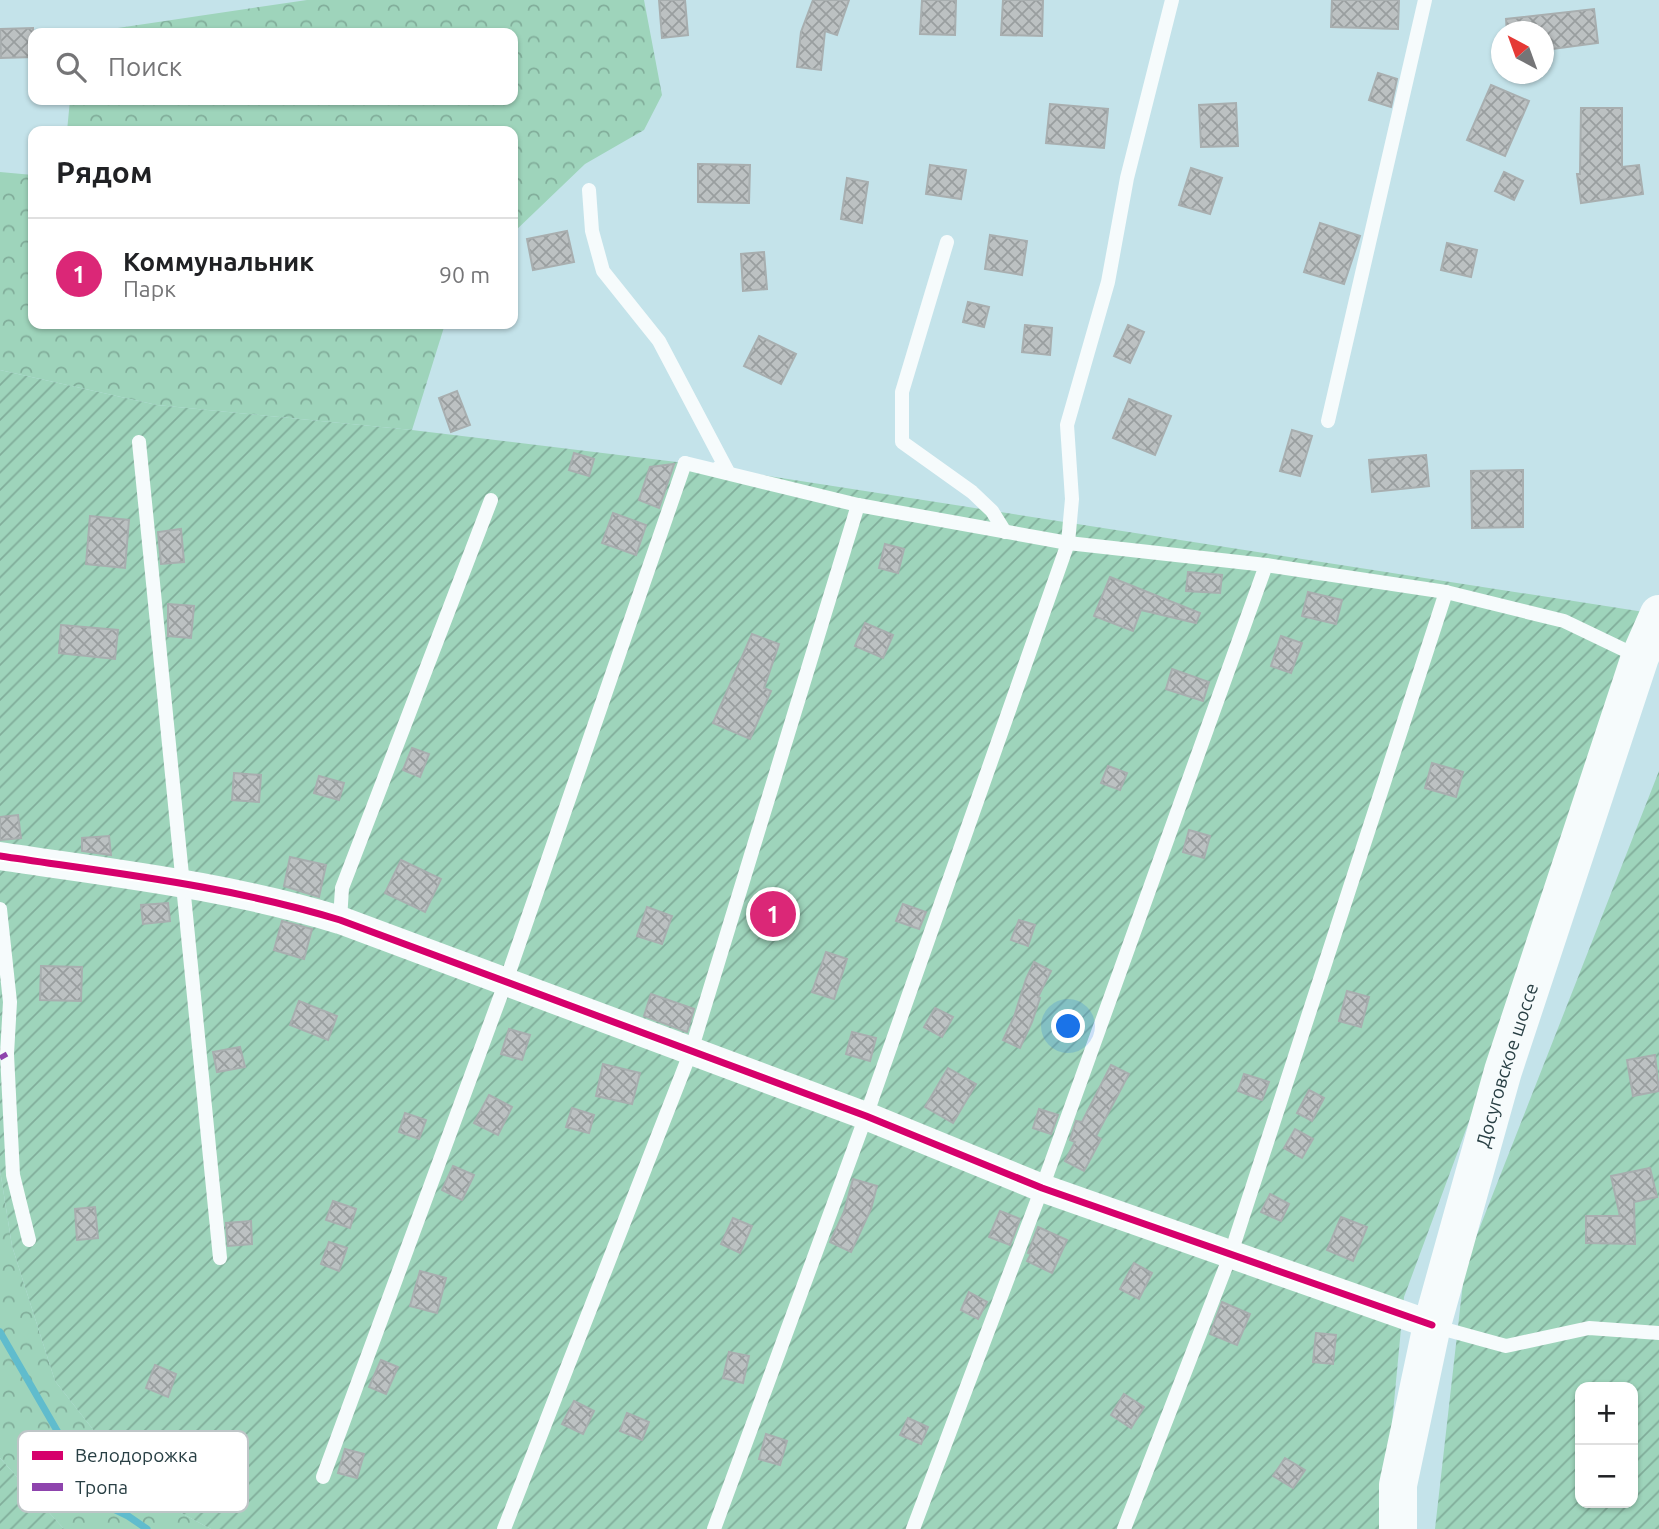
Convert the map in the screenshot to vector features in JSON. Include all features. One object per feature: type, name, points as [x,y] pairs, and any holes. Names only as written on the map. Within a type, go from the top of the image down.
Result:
[{"type":"main road","name":"Досуговское шоссе","points":[[1398,1529],[1398,1485],[1432,1325],[1503,1071],[1640,657],[1659,614]]},
{"type":"street","points":[[0,856],[183,884],[341,920],[866,1116],[1042,1188],[1432,1325]]},
{"type":"lane","points":[[714,1529],[866,1116],[1068,543],[1072,499],[1067,425],[1108,282],[1127,178],[1172,0]]},
{"type":"lane","points":[[1328,421],[1425,0]]},
{"type":"lane","points":[[589,190],[592,231],[603,271],[659,341],[727,470],[685,463]]},
{"type":"lane","points":[[947,242],[902,392],[902,442],[972,492],[992,511],[1005,532]]},
{"type":"lane","points":[[139,442],[220,1258]]},
{"type":"lane","points":[[685,463],[858,505],[1068,543],[1266,565],[1446,592],[1564,621],[1640,657]]},
{"type":"lane","points":[[323,1477],[506,981],[685,463]]},
{"type":"lane","points":[[341,920],[342,888],[491,500]]},
{"type":"lane","points":[[504,1529],[691,1051],[858,505]]},
{"type":"lane","points":[[913,1529],[1042,1188],[1266,565]]},
{"type":"lane","points":[[1125,1529],[1230,1256],[1446,592]]},
{"type":"lane","points":[[0,909],[10,1002],[7,1054],[13,1175],[29,1240]]},
{"type":"lane","points":[[1432,1325],[1506,1346],[1590,1328],[1659,1333]]},
{"type":"green space","points":[[307,0],[644,0],[662,95],[644,130],[585,164],[518,228],[518,126],[67,126],[70,105],[518,105],[518,28],[118,28]]},
{"type":"green space","points":[[0,172],[28,175],[28,329],[443,329],[412,430],[157,405],[0,370]]},
{"type":"green space","points":[[0,370],[157,405],[412,430],[685,463],[1657,614],[1404,1297],[1382,1529],[211,1529],[179,1512],[248,1512],[248,1431],[94,1431],[55,1381],[12,1246],[0,1170]]},
{"type":"green space","points":[[1659,771],[1659,1529],[1435,1529],[1465,1265]]},
{"type":"green space","points":[[0,1170],[12,1246],[55,1381],[94,1431],[18,1431],[18,1478],[0,1458]]},
{"type":"green space","points":[[0,1458],[18,1478],[18,1512],[49,1512],[64,1529],[0,1529]]},
{"type":"green space","points":[[49,1512],[179,1512],[211,1529],[64,1529]]},
{"type":"building","points":[[659,0],[685,0],[688,35],[662,38]]},
{"type":"building","points":[[813,0],[849,0],[837,35],[825,31],[821,70],[797,67],[801,32]]},
{"type":"building","points":[[922,0],[956,0],[955,35],[920,34]]},
{"type":"building","points":[[1003,0],[1043,0],[1042,36],[1001,35]]},
{"type":"building","points":[[1332,0],[1399,0],[1398,29],[1331,27]]},
{"type":"building","points":[[1594,9],[1598,43],[1554,49],[1554,21],[1506,19]]},
{"type":"building","points":[[28,28],[28,57],[1,58],[0,29]]},
{"type":"building","points":[[1378,73],[1397,79],[1391,107],[1369,100]]},
{"type":"building","points":[[1491,85],[1529,101],[1505,156],[1467,140]]},
{"type":"building","points":[[1236,103],[1238,146],[1201,147],[1199,105]]},
{"type":"building","points":[[1050,104],[1108,109],[1104,148],[1046,143]]},
{"type":"building","points":[[1581,108],[1622,108],[1622,167],[1639,165],[1643,194],[1581,203],[1577,174],[1580,174]]},
{"type":"building","points":[[698,164],[750,165],[749,203],[698,202]]},
{"type":"building","points":[[930,165],[966,170],[961,199],[926,194]]},
{"type":"building","points":[[1191,168],[1222,178],[1210,214],[1179,205]]},
{"type":"building","points":[[1504,172],[1523,181],[1514,200],[1495,191]]},
{"type":"building","points":[[847,178],[868,182],[862,223],[841,219]]},
{"type":"building","points":[[1320,223],[1360,236],[1344,284],[1304,272]]},
{"type":"building","points":[[567,231],[574,262],[533,270],[527,239]]},
{"type":"building","points":[[990,235],[1027,241],[1022,275],[985,269]]},
{"type":"building","points":[[1447,243],[1477,250],[1471,277],[1441,270]]},
{"type":"building","points":[[764,252],[767,289],[743,291],[741,254]]},
{"type":"building","points":[[968,302],[989,307],[984,327],[963,322]]},
{"type":"building","points":[[1025,325],[1052,328],[1050,355],[1022,352]]},
{"type":"building","points":[[1128,325],[1144,332],[1130,363],[1114,356]]},
{"type":"building","points":[[759,336],[796,354],[781,384],[744,366]]},
{"type":"building","points":[[457,391],[470,425],[451,432],[439,398]]},
{"type":"building","points":[[1129,399],[1171,416],[1155,455],[1113,438]]},
{"type":"building","points":[[1292,430],[1312,436],[1300,476],[1280,471]]},
{"type":"building","points":[[574,453],[594,459],[589,476],[569,470]]},
{"type":"building","points":[[1426,455],[1429,486],[1372,492],[1369,460]]},
{"type":"building","points":[[674,464],[659,508],[639,500],[650,467]]},
{"type":"building","points":[[1523,470],[1523,527],[1472,528],[1471,471]]},
{"type":"building","points":[[613,513],[646,525],[636,555],[602,543]]},
{"type":"building","points":[[90,516],[129,520],[125,568],[86,564]]},
{"type":"building","points":[[181,529],[184,562],[161,564],[158,532]]},
{"type":"building","points":[[885,544],[904,549],[898,573],[879,568]]},
{"type":"building","points":[[1188,572],[1222,575],[1220,593],[1186,591]]},
{"type":"building","points":[[1110,577],[1200,613],[1196,623],[1141,610],[1133,631],[1094,616]]},
{"type":"building","points":[[1308,592],[1342,600],[1336,624],[1302,616]]},
{"type":"building","points":[[168,604],[194,606],[191,638],[168,636]]},
{"type":"building","points":[[865,623],[893,635],[883,658],[855,646]]},
{"type":"building","points":[[61,625],[118,630],[115,659],[59,653]]},
{"type":"building","points":[[752,634],[779,644],[764,688],[771,691],[750,739],[713,723]]},
{"type":"building","points":[[1281,636],[1302,643],[1291,673],[1271,666]]},
{"type":"building","points":[[1172,669],[1209,682],[1203,701],[1166,689]]},
{"type":"building","points":[[412,748],[429,754],[420,777],[403,770]]},
{"type":"building","points":[[1432,763],[1463,772],[1456,797],[1425,788]]},
{"type":"building","points":[[1108,766],[1127,773],[1120,790],[1101,783]]},
{"type":"building","points":[[234,773],[261,775],[259,802],[232,800]]},
{"type":"building","points":[[319,776],[344,783],[339,800],[314,793]]},
{"type":"building","points":[[18,815],[21,838],[0,840],[0,817]]},
{"type":"building","points":[[1189,830],[1210,836],[1204,858],[1183,852]]},
{"type":"building","points":[[109,836],[111,855],[82,851],[82,838]]},
{"type":"building","points":[[290,857],[326,865],[319,897],[284,886]]},
{"type":"building","points":[[401,860],[441,879],[425,912],[385,893]]},
{"type":"building","points":[[168,903],[170,921],[143,924],[141,905]]},
{"type":"building","points":[[903,904],[926,912],[919,929],[896,921]]},
{"type":"building","points":[[647,907],[672,916],[662,944],[637,936]]},
{"type":"building","points":[[1019,920],[1035,925],[1028,946],[1011,940]]},
{"type":"building","points":[[282,921],[312,929],[304,959],[274,950]]},
{"type":"building","points":[[826,952],[847,959],[834,999],[812,992]]},
{"type":"building","points":[[1034,962],[1051,971],[1038,997],[1040,998],[1032,1022],[1020,1048],[1003,1040]]},
{"type":"building","points":[[41,966],[82,967],[81,1001],[40,1000]]},
{"type":"building","points":[[1347,991],[1369,997],[1361,1027],[1339,1021]]},
{"type":"building","points":[[651,994],[694,1009],[687,1032],[644,1016]]},
{"type":"building","points":[[299,1001],[337,1016],[328,1040],[290,1025]]},
{"type":"building","points":[[935,1008],[953,1017],[942,1037],[924,1027]]},
{"type":"building","points":[[509,1029],[530,1035],[522,1060],[501,1054]]},
{"type":"building","points":[[852,1032],[876,1038],[870,1061],[846,1054]]},
{"type":"building","points":[[240,1047],[245,1067],[217,1072],[213,1052]]},
{"type":"building","points":[[1655,1055],[1659,1091],[1633,1096],[1627,1060]]},
{"type":"building","points":[[603,1064],[640,1073],[632,1104],[596,1096]]},
{"type":"building","points":[[1111,1065],[1129,1074],[1096,1136],[1101,1139],[1084,1171],[1065,1161],[1075,1142],[1070,1140],[1076,1121],[1082,1122]]},
{"type":"building","points":[[948,1068],[976,1084],[953,1123],[925,1107]]},
{"type":"building","points":[[1244,1074],[1269,1082],[1262,1100],[1238,1091]]},
{"type":"building","points":[[1309,1090],[1324,1098],[1312,1121],[1297,1113]]},
{"type":"building","points":[[489,1095],[512,1107],[498,1135],[474,1123]]},
{"type":"building","points":[[572,1108],[594,1115],[589,1133],[566,1127]]},
{"type":"building","points":[[1039,1109],[1058,1115],[1051,1134],[1033,1128]]},
{"type":"building","points":[[405,1113],[426,1120],[419,1139],[399,1132]]},
{"type":"building","points":[[1295,1129],[1313,1139],[1302,1158],[1284,1148]]},
{"type":"building","points":[[453,1166],[474,1175],[462,1200],[442,1190]]},
{"type":"building","points":[[1650,1168],[1657,1197],[1634,1202],[1635,1244],[1586,1243],[1586,1216],[1620,1216],[1611,1176]]},
{"type":"building","points":[[853,1179],[877,1186],[871,1209],[851,1252],[830,1242],[844,1212]]},
{"type":"building","points":[[1270,1194],[1289,1204],[1281,1221],[1261,1212]]},
{"type":"building","points":[[333,1201],[356,1209],[350,1228],[326,1220]]},
{"type":"building","points":[[95,1207],[98,1238],[77,1240],[75,1209]]},
{"type":"building","points":[[1000,1211],[1020,1219],[1010,1245],[989,1237]]},
{"type":"building","points":[[1341,1217],[1367,1227],[1353,1261],[1327,1250]]},
{"type":"building","points":[[733,1218],[752,1226],[740,1253],[721,1244]]},
{"type":"building","points":[[251,1221],[252,1244],[228,1246],[226,1223]]},
{"type":"building","points":[[1038,1227],[1067,1240],[1052,1273],[1027,1261]]},
{"type":"building","points":[[329,1242],[347,1248],[339,1271],[321,1264]]},
{"type":"building","points":[[1134,1263],[1152,1273],[1139,1299],[1120,1289]]},
{"type":"building","points":[[420,1271],[446,1278],[437,1313],[410,1306]]},
{"type":"building","points":[[969,1292],[987,1302],[978,1319],[961,1310]]},
{"type":"building","points":[[1222,1302],[1250,1314],[1237,1345],[1210,1334]]},
{"type":"building","points":[[1316,1333],[1336,1335],[1333,1364],[1313,1362]]},
{"type":"building","points":[[729,1352],[749,1356],[743,1383],[723,1378]]},
{"type":"building","points":[[381,1360],[398,1367],[386,1394],[369,1387]]},
{"type":"building","points":[[155,1365],[176,1374],[168,1397],[146,1388]]},
{"type":"building","points":[[1124,1394],[1144,1407],[1131,1428],[1111,1415]]},
{"type":"building","points":[[574,1401],[594,1411],[583,1434],[562,1424]]},
{"type":"building","points":[[627,1413],[649,1422],[642,1440],[620,1431]]},
{"type":"building","points":[[908,1418],[928,1427],[921,1444],[900,1435]]},
{"type":"building","points":[[766,1434],[787,1441],[780,1465],[759,1459]]},
{"type":"building","points":[[345,1449],[364,1454],[357,1478],[338,1473]]},
{"type":"building","points":[[1285,1458],[1305,1470],[1293,1488],[1273,1476]]},
{"type":"waterway","points":[[0,1332],[57,1431]]},
{"type":"waterway","points":[[120,1512],[147,1529]]},
{"type":"marked path","points":[[0,1058],[7,1054]]},
{"type":"cycle path","points":[[0,856],[214,889],[340,920],[866,1116],[1042,1188],[1432,1325]]},
{"type":"place","name":"Коммунальник","points":[[773,914]]}]
